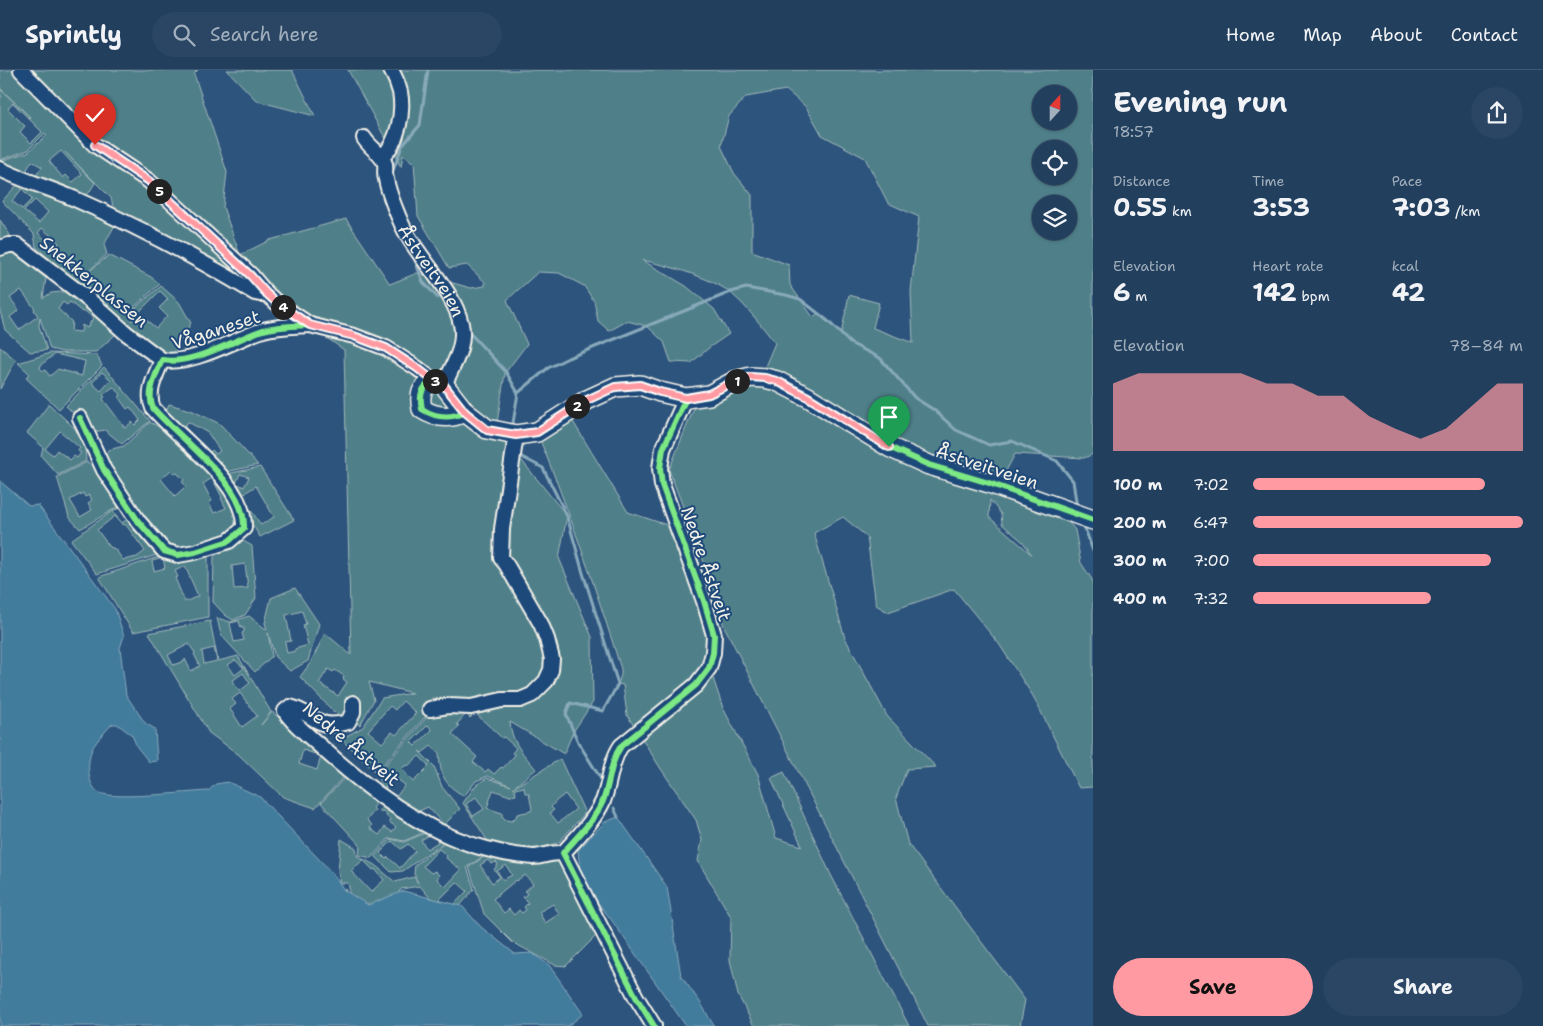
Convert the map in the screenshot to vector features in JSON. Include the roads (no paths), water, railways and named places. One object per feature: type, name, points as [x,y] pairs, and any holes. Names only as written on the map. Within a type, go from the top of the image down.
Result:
[{"type":"street","name":"Våganeset","points":[[21,70],[95,145],[149,181],[251,276],[277,303],[310,325]]},
{"type":"street","points":[[364,138],[368,145],[382,157],[394,141],[401,108],[400,92],[391,70]]},
{"type":"street","name":"Åstveitveien","points":[[382,157],[385,164],[386,180],[407,235],[454,304],[461,324],[462,340],[459,354],[439,383],[427,384],[421,392],[422,409],[432,415],[443,417],[456,417],[465,412]]},
{"type":"street","points":[[0,169],[74,198],[162,241],[255,293],[266,293]]},
{"type":"street","name":"Snekkerplassen","points":[[0,248],[9,244],[17,245],[88,299],[126,333],[162,360]]},
{"type":"street","name":"Våganeset","points":[[80,418],[104,470],[138,521],[164,551],[178,555],[195,552],[229,541],[244,528],[244,520],[236,499],[218,472],[158,414],[150,401],[154,379],[162,360],[171,362],[194,357],[274,327],[310,325],[354,336],[386,348],[439,383]]},
{"type":"street","name":"Åstveitveien","points":[[511,439],[537,432],[587,400],[615,387],[640,385],[686,398],[709,394],[735,381],[751,377],[765,378],[777,381],[808,397],[889,447],[929,465],[988,482],[1083,516]]},
{"type":"street","points":[[430,709],[448,706],[471,707],[502,700],[520,700],[532,696],[546,681],[551,670],[552,659],[541,624],[501,558],[511,439],[487,430],[465,412],[439,383]]},
{"type":"street","name":"Nedre Åstveit","points":[[353,703],[348,722],[342,724],[328,725],[319,722],[298,709],[290,707],[284,711],[309,736],[369,787],[436,830],[486,849],[535,857],[553,852],[563,853],[589,824],[602,802],[616,754],[622,746],[696,684],[709,668],[713,653],[714,635],[704,601],[662,485],[660,468],[663,449],[686,398]]},
{"type":"street","points":[[563,853],[636,997],[654,1026]]},
{"type":"water","points":[[0,481],[29,506],[38,505],[115,609],[124,636],[120,648],[126,695],[145,723],[155,729],[157,761],[149,762],[137,747],[132,735],[117,724],[112,724],[94,745],[90,757],[90,781],[96,790],[108,795],[152,795],[208,791],[216,784],[228,782],[260,797],[334,875],[344,890],[368,905],[403,891],[462,906],[481,927],[515,954],[532,953],[549,965],[583,1014],[568,1026],[0,1026]]},
{"type":"water","points":[[618,817],[667,887],[681,976],[700,1002],[714,1026],[686,1026],[598,903],[580,870],[578,850],[605,822]]},
{"type":"waterway","points":[[391,176],[402,146],[420,125],[428,70]]},
{"type":"waterway","points":[[413,255],[423,282],[438,298]]},
{"type":"waterway","points":[[512,429],[518,393],[548,368],[568,358],[731,292],[746,288],[800,299],[828,321],[850,343],[880,358],[915,398],[934,410],[956,430],[989,445],[1012,441],[1057,461],[1073,481],[1077,508]]},
{"type":"waterway","points":[[466,329],[506,372],[518,393]]},
{"type":"waterway","points":[[518,455],[543,468],[567,516],[618,684],[603,711],[570,703],[566,714],[578,742],[601,779]]},
{"type":"waterway","points":[[1083,523],[1093,551]]},
{"type":"waterway","points":[[614,808],[618,817]]}]
